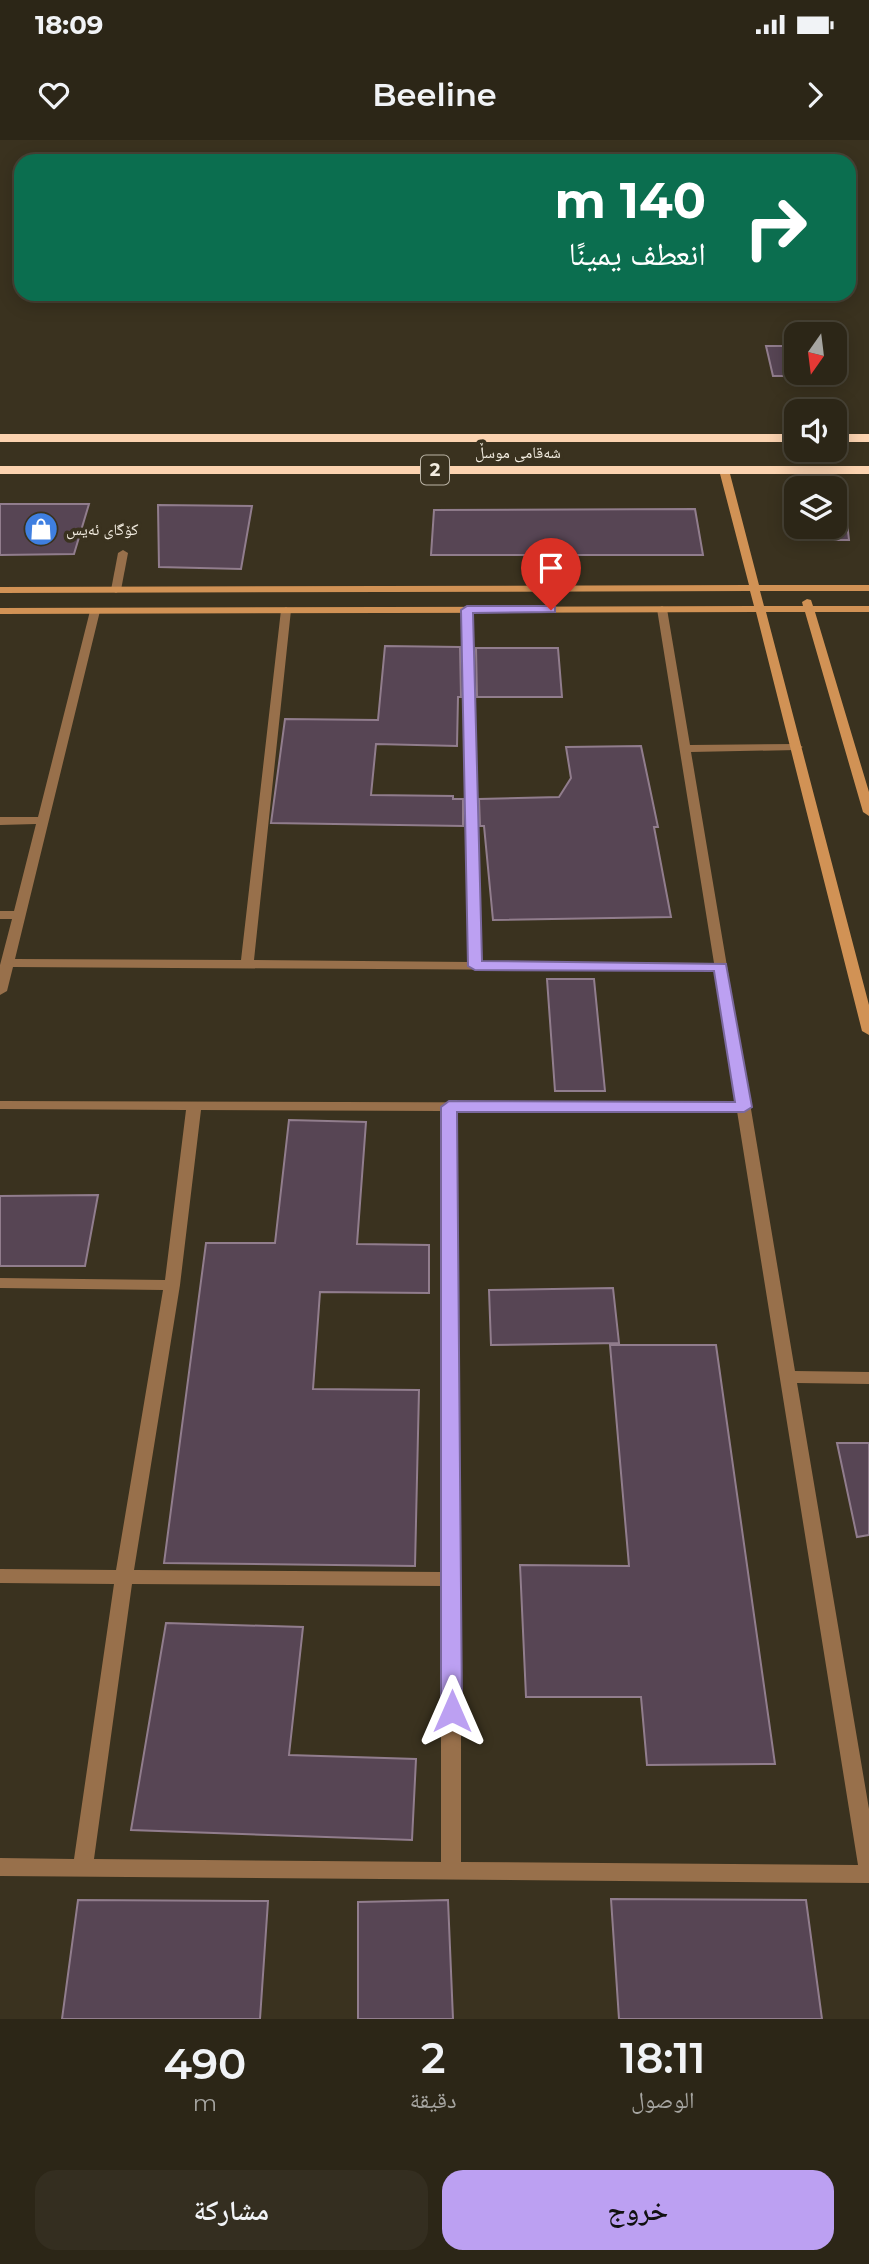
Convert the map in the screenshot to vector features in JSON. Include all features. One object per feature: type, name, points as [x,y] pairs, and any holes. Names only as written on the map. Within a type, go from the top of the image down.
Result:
[{"type":"highway","name":"شەقامی موسڵ","points":[[0,438],[784,438]]},
{"type":"highway","points":[[847,438],[869,438]]},
{"type":"highway","name":"شەقامی موسڵ","points":[[0,470],[869,470]]},
{"type":"street","points":[[724,470],[869,1031]]},
{"type":"street","points":[[116,590],[123,553]]},
{"type":"street","points":[[803,588],[869,812]]},
{"type":"street","points":[[0,590],[869,588]]},
{"type":"street","points":[[202,610],[204,590]]},
{"type":"street","points":[[662,609],[869,1869]]},
{"type":"street","points":[[0,611],[869,609]]},
{"type":"street","points":[[247,964],[286,610]]},
{"type":"street","points":[[467,610],[475,966]]},
{"type":"street","points":[[0,991],[95,611]]},
{"type":"street","points":[[685,749],[797,747]]},
{"type":"street","points":[[0,821],[43,820]]},
{"type":"street","points":[[0,915],[19,915]]},
{"type":"street","points":[[7,963],[721,967]]},
{"type":"street","points":[[0,1105],[744,1107]]},
{"type":"street","points":[[83,1868],[124,1576],[172,1285],[194,1106]]},
{"type":"street","points":[[449,1107],[451,1871]]},
{"type":"street","points":[[0,1283],[172,1285]]},
{"type":"street","points":[[788,1377],[869,1378]]},
{"type":"street","points":[[0,1576],[452,1578]]},
{"type":"street","points":[[0,1867],[869,1874]]},
{"type":"building","points":[[766,346],[784,346],[784,376],[773,376]]},
{"type":"building","name":"کۆگای ئەیس","points":[[0,504],[89,504],[74,554],[0,555]]},
{"type":"building","points":[[158,505],[252,506],[241,569],[159,567]]},
{"type":"building","points":[[695,509],[703,555],[431,555],[434,510]]},
{"type":"building","points":[[847,523],[849,540],[814,540],[847,539]]},
{"type":"building","points":[[385,646],[460,647],[461,697],[458,697],[457,746],[376,744],[371,795],[453,796],[453,799],[463,799],[463,826],[271,823],[285,719],[378,720]]},
{"type":"building","points":[[476,648],[558,648],[562,697],[477,697]]},
{"type":"building","points":[[641,746],[658,827],[654,827],[671,917],[493,920],[484,826],[480,826],[479,799],[559,797],[571,778],[566,747]]},
{"type":"building","points":[[547,979],[594,979],[605,1091],[555,1091]]},
{"type":"building","points":[[289,1120],[366,1122],[357,1244],[429,1245],[429,1293],[320,1292],[313,1389],[419,1390],[415,1566],[164,1563],[206,1243],[275,1243]]},
{"type":"building","points":[[98,1195],[85,1266],[0,1266],[0,1196]]},
{"type":"building","points":[[613,1288],[619,1343],[491,1345],[489,1290]]},
{"type":"building","points":[[610,1345],[716,1345],[775,1764],[647,1765],[641,1697],[526,1697],[520,1565],[629,1566]]},
{"type":"building","points":[[837,1443],[869,1443],[869,1535],[857,1537]]},
{"type":"building","points":[[166,1623],[303,1627],[289,1755],[416,1759],[412,1840],[131,1830]]},
{"type":"building","points":[[611,1899],[806,1900],[822,2019],[619,2019]]},
{"type":"building","points":[[78,1900],[268,1901],[260,2019],[62,2019]]},
{"type":"building","points":[[448,1900],[453,2019],[358,2019],[358,1902]]},
{"type":"place","name":"کۆگای ئەیس","points":[[41,529]]},
{"type":"route","points":[[452,1711],[449,1107],[744,1107],[721,967],[475,966],[467,610],[551,610]]}]
